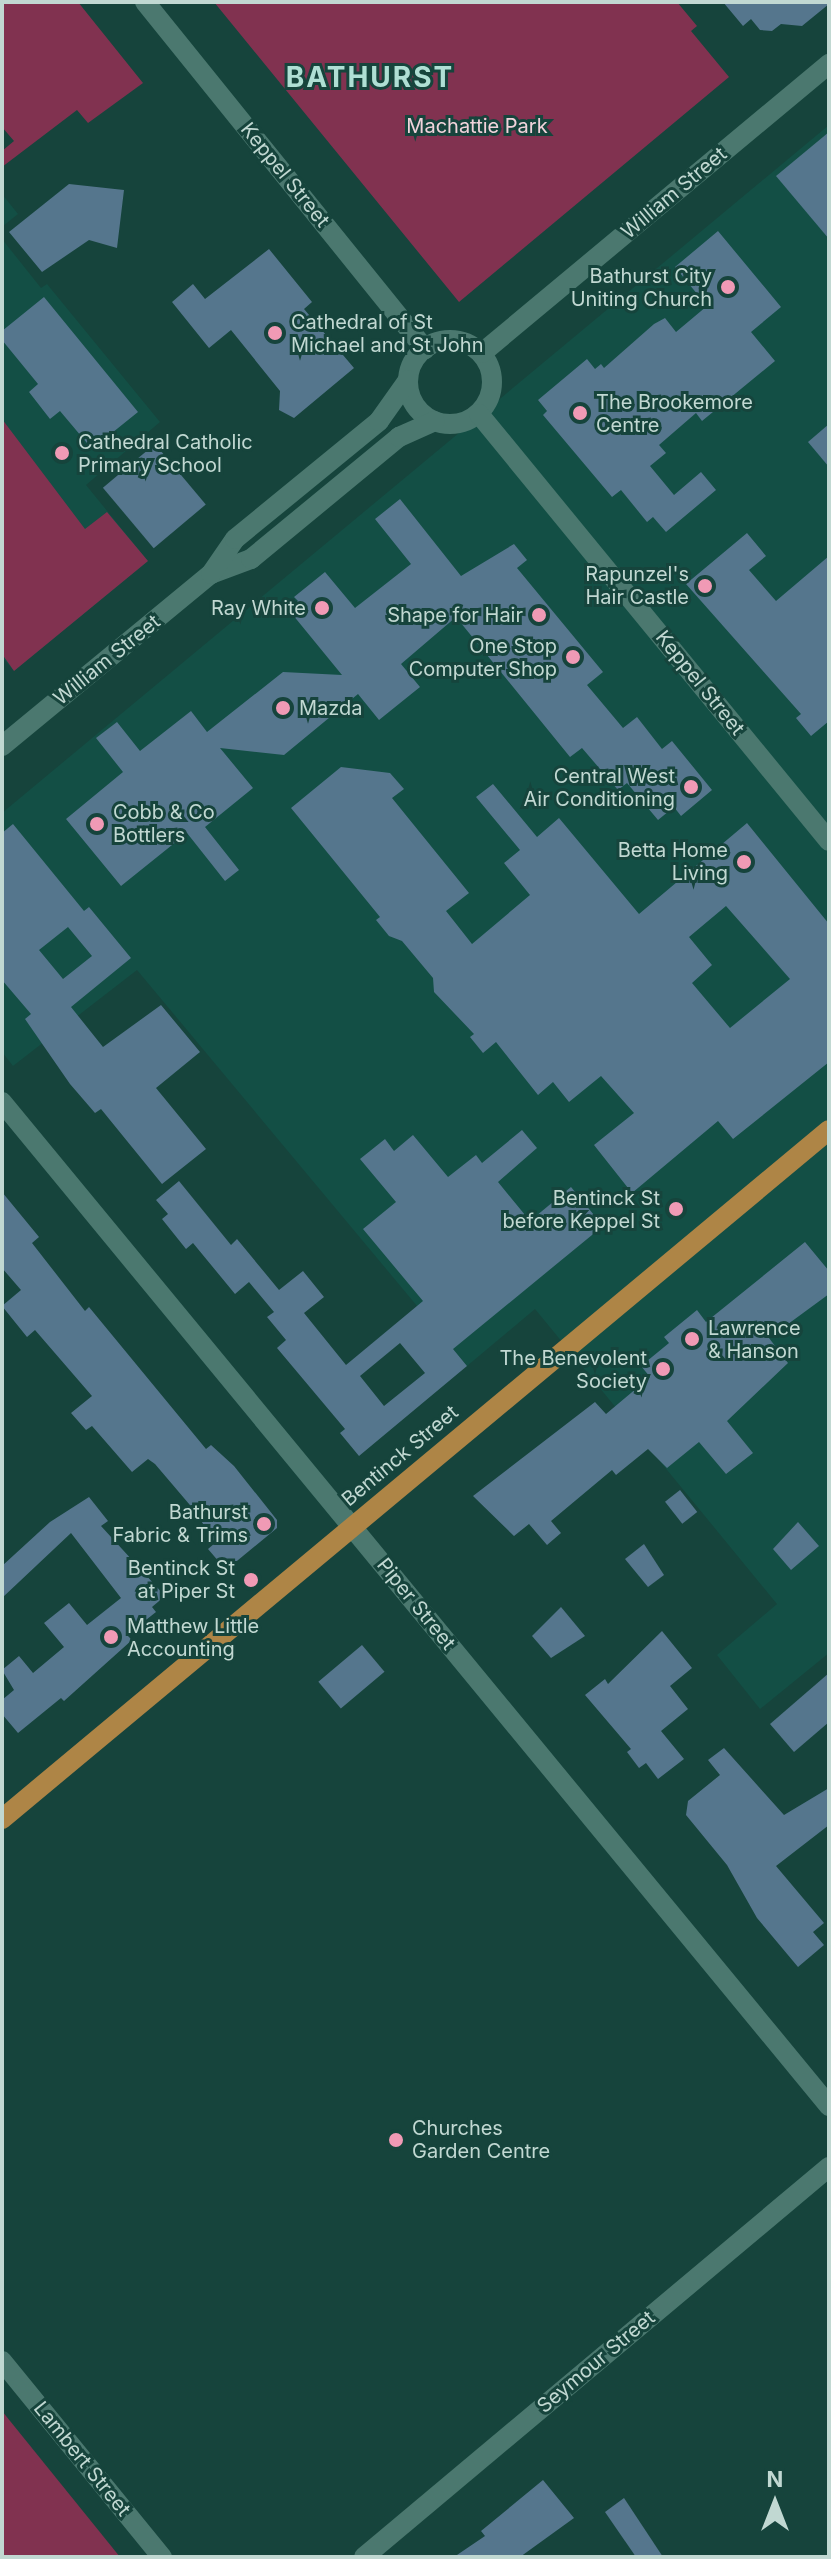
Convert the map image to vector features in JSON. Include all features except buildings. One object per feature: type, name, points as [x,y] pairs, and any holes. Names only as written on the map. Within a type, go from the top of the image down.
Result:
[{"type":"main road","name":"Bentinck Street","points":[[2,1819],[829,1130]]},
{"type":"street","name":"Keppel Street","points":[[145,2],[425,349]]},
{"type":"street","name":"William Street","points":[[482,353],[829,64]]},
{"type":"street","points":[[425,349],[457,340],[482,353],[493,384],[479,414]]},
{"type":"street","name":"William Street","points":[[2,746],[211,574],[235,539],[379,421],[408,380],[411,366],[425,349]]},
{"type":"street","points":[[408,380],[416,407],[435,421]]},
{"type":"street","name":"Keppel Street","points":[[479,414],[829,841]]},
{"type":"street","name":"William Street","points":[[211,574],[251,559],[399,437],[435,421],[458,424],[479,414]]},
{"type":"street","name":"Piper Street","points":[[2,1102],[829,2106]]},
{"type":"street","name":"Seymour Street","points":[[364,2557],[829,2167]]},
{"type":"street","name":"Lambert Street","points":[[2,2361],[162,2557]]},
{"type":"shaded area","points":[[829,125],[829,1653],[760,1709],[717,1655],[777,1604],[535,1309],[467,1366],[137,970],[13,1066],[2,1052],[2,813]]},
{"type":"shaded area","points":[[2,194],[18,214],[2,227]]},
{"type":"shaded area","name":"Cathedral Catholic Primary School","points":[[2,239],[41,288],[47,284],[160,422],[86,485],[148,561],[14,671],[2,657]]},
{"type":"green space","points":[[2,2],[78,2],[143,83],[88,123],[77,110],[2,167],[2,151],[14,141],[2,127]]},
{"type":"green space","name":"Machattie Park","points":[[214,2],[677,2],[697,26],[691,31],[729,77],[459,302]]},
{"type":"green space","points":[[2,419],[85,529],[107,512],[148,561],[14,671],[2,654]]},
{"type":"green space","points":[[2,2411],[120,2557],[2,2557]]},
{"type":"place","name":"Bathurst City Uniting Church","points":[[728,287]]},
{"type":"place","name":"Cathedral of St Michael and St John","points":[[275,333]]},
{"type":"place","name":"The Brookemore Centre","points":[[580,413]]},
{"type":"place","name":"Cathedral Catholic Primary School","points":[[62,453]]},
{"type":"place","name":"Rapunzel's Hair Castle","points":[[705,586]]},
{"type":"place","name":"Ray White","points":[[322,608]]},
{"type":"place","name":"Shape for Hair","points":[[539,615]]},
{"type":"place","name":"One Stop Computer Shop","points":[[573,657]]},
{"type":"place","name":"Mazda","points":[[283,708]]},
{"type":"place","name":"Central West Air Conditioning","points":[[691,787]]},
{"type":"place","name":"Cobb & Co Bottlers","points":[[97,824]]},
{"type":"place","name":"Betta Home Living","points":[[744,862]]},
{"type":"place","name":"Bentinck St before Keppel St","points":[[676,1209]]},
{"type":"place","name":"Lawrence & Hanson","points":[[692,1339]]},
{"type":"place","name":"The Benevolent Society","points":[[663,1369]]},
{"type":"place","name":"Bathurst Fabric & Trims","points":[[264,1524]]},
{"type":"place","name":"Bentinck St at Piper St","points":[[251,1580]]},
{"type":"place","name":"Matthew Little Accounting","points":[[111,1637]]},
{"type":"place","name":"Churches Garden Centre","points":[[396,2140]]},
{"type":"district","name":"BATHURST","points":[[370,77]]}]
